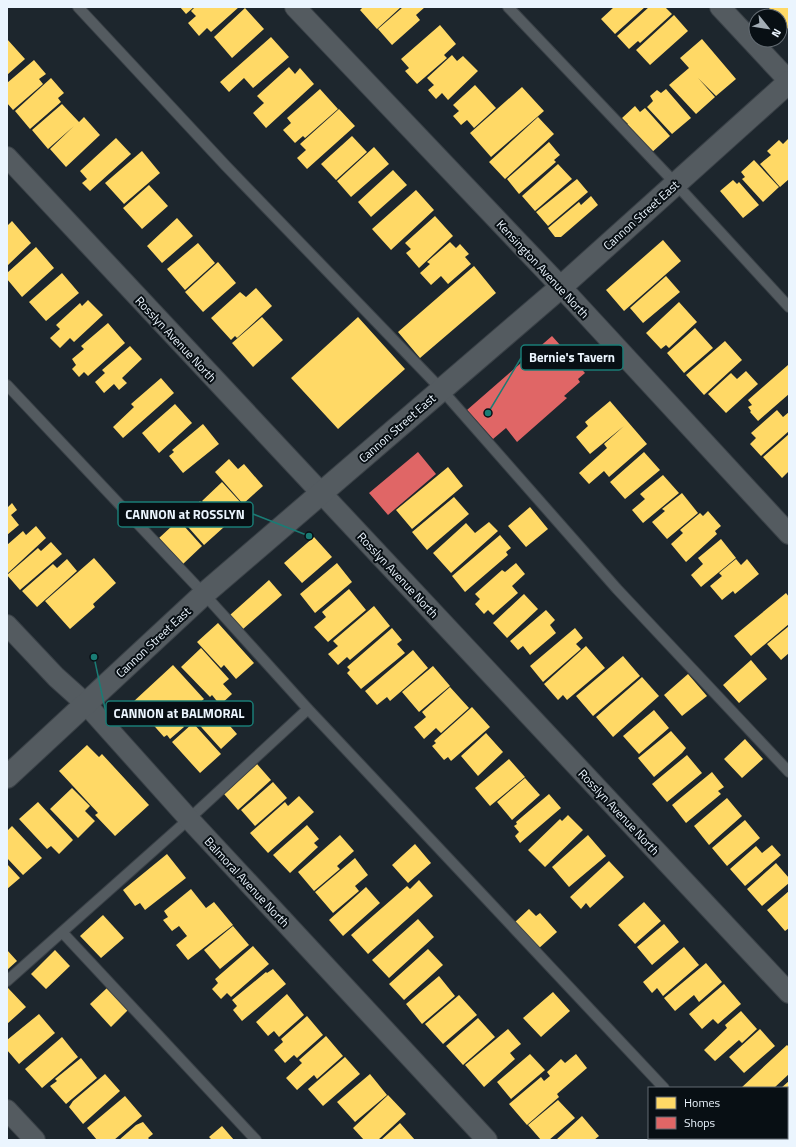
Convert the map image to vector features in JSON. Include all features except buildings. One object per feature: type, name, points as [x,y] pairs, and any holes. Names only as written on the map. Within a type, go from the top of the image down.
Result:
[{"type":"main road","name":"Cannon Street East","points":[[7,777],[204,594],[561,287],[789,82]]},
{"type":"street","name":"Kensington Avenue North","points":[[296,7],[561,287],[789,534]]},
{"type":"street","points":[[720,7],[789,82]]},
{"type":"street","name":"Rosslyn Avenue North","points":[[7,157],[789,993]]},
{"type":"street","name":"Balmoral Avenue North","points":[[7,625],[56,677],[86,704],[189,819],[487,1140]]},
{"type":"street","points":[[7,1110],[35,1140]]},
{"type":"lane","points":[[78,7],[226,166],[442,389],[617,589],[789,772]]},
{"type":"lane","points":[[508,7],[676,184],[789,307]]},
{"type":"lane","points":[[7,385],[204,594],[308,709],[663,1087]]},
{"type":"lane","points":[[7,981],[189,819],[308,709]]},
{"type":"lane","points":[[62,932],[256,1140]]},
{"type":"place","name":"Bernie's Tavern","points":[[488,413]]},
{"type":"place","name":"CANNON at ROSSLYN","points":[[309,536]]},
{"type":"place","name":"CANNON at BALMORAL","points":[[94,657]]}]
